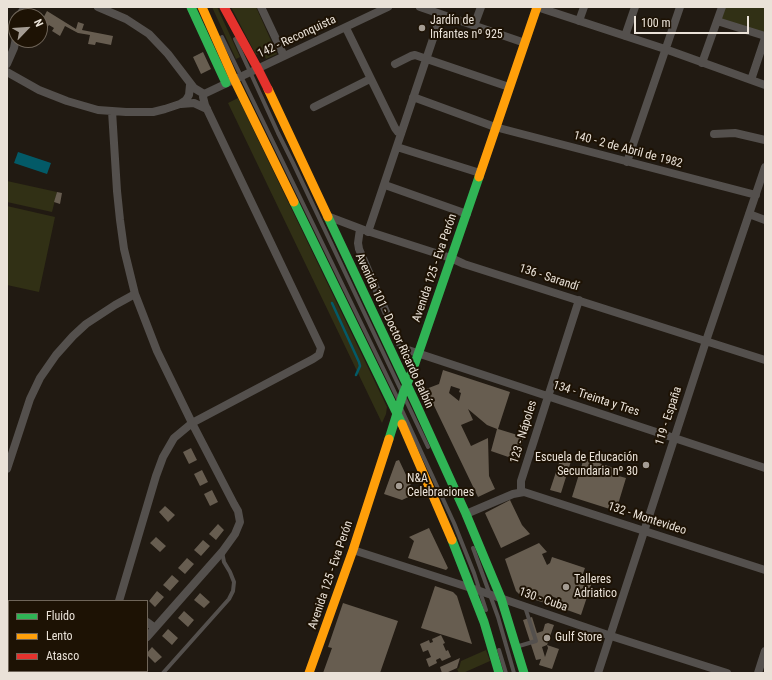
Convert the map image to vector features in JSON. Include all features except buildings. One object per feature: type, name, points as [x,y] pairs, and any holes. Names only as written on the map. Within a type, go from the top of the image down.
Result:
[{"type":"main road","points":[[191,7],[234,79]]},
{"type":"main road","points":[[204,7],[234,79],[397,414],[434,497],[484,622],[499,673]]},
{"type":"main road","name":"Avenida 101 - Doctor Ricardo Balbín","points":[[223,7],[327,216],[407,383],[466,514],[501,598],[524,673]]},
{"type":"main road","name":"Avenida 125 - Eva Perón","points":[[309,673],[353,550],[403,394],[419,353],[537,7]]},
{"type":"street","points":[[98,7],[126,19],[149,34],[168,54],[190,85],[204,94],[204,101],[207,108],[321,348],[319,355],[313,359],[192,423],[174,438],[156,476],[120,600]]},
{"type":"street","points":[[261,7],[284,56]]},
{"type":"street","name":"142 - Reconquista","points":[[204,94],[388,7]]},
{"type":"street","points":[[420,7],[525,43]]},
{"type":"street","points":[[474,26],[481,7]]},
{"type":"street","points":[[537,7],[665,49],[765,85]]},
{"type":"street","points":[[579,21],[584,7]]},
{"type":"street","points":[[625,36],[635,7]]},
{"type":"street","points":[[627,162],[680,7]]},
{"type":"street","points":[[702,63],[722,7]]},
{"type":"street","name":"134 - Treinta y Tres","points":[[441,15],[385,185],[358,243],[358,249],[402,347],[765,468]]},
{"type":"street","points":[[718,21],[765,37],[751,80]]},
{"type":"street","points":[[346,28],[395,128],[401,134]]},
{"type":"street","points":[[7,64],[14,48]]},
{"type":"street","points":[[395,64],[411,56],[426,58],[509,86]]},
{"type":"street","points":[[7,72],[39,90],[67,101],[98,110],[153,112],[180,104],[194,103],[207,108]]},
{"type":"street","points":[[314,107],[370,79]]},
{"type":"street","points":[[180,104],[186,100],[189,95],[190,85]]},
{"type":"street","name":"140 - 2 de Abril de 1982","points":[[413,98],[495,127],[756,195]]},
{"type":"street","points":[[112,111],[120,220],[124,249],[135,294],[157,351],[239,516],[239,528],[222,552],[148,636]]},
{"type":"street","points":[[714,134],[735,133],[765,140]]},
{"type":"street","points":[[397,147],[480,173]]},
{"type":"street","name":"119 - España","points":[[598,673],[706,341],[765,167]]},
{"type":"street","points":[[385,185],[467,214]]},
{"type":"street","points":[[749,214],[765,220]]},
{"type":"street","name":"136 - Sarandí","points":[[327,216],[364,230],[451,258],[464,264],[765,360]]},
{"type":"street","points":[[7,469],[30,399],[40,378],[56,355],[86,324],[135,294]]},
{"type":"street","name":"123 - Nápoles","points":[[521,492],[521,481],[579,300]]},
{"type":"street","points":[[466,514],[521,492]]},
{"type":"street","name":"132 - Montevideo","points":[[521,492],[526,492],[765,570]]},
{"type":"street","name":"130 - Cuba","points":[[353,550],[727,673]]},
{"type":"street","points":[[148,623],[155,628]]},
{"type":"street","points":[[758,673],[765,651]]},
{"type":"lane","points":[[204,7],[216,27]]},
{"type":"lane","points":[[220,34],[234,79],[400,404],[454,523],[487,613]]},
{"type":"lane","points":[[254,71],[403,394],[431,451]]},
{"type":"lane","points":[[471,541],[491,595],[514,673]]},
{"type":"lane","points":[[163,673],[230,599],[234,582],[224,562],[222,552]]},
{"type":"lane","points":[[517,647],[536,641],[525,606]]},
{"type":"lane","points":[[497,644],[506,673]]},
{"type":"shaded area","points":[[212,7],[217,7],[240,57],[236,59]]},
{"type":"shaded area","points":[[231,7],[256,7],[277,54],[266,59],[263,52],[256,55]]},
{"type":"shaded area","points":[[722,7],[765,7],[765,36],[717,21]]},
{"type":"shaded area","points":[[238,98],[387,407],[382,423],[228,103]]},
{"type":"shaded area","points":[[7,181],[57,192],[52,212],[7,202]]},
{"type":"shaded area","points":[[7,206],[55,217],[39,292],[7,285]]},
{"type":"shaded area","points":[[486,650],[490,661],[463,673],[459,673],[457,669],[459,668],[461,661]]},
{"type":"water","points":[[18,152],[51,163],[47,174],[14,163]]},
{"type":"waterway","points":[[332,303],[359,362],[360,366],[356,375]]},
{"type":"traffic: fast","points":[[191,7],[226,83]]},
{"type":"traffic: fast","points":[[389,439],[403,394],[479,177]]},
{"type":"traffic: fast","points":[[294,202],[402,424]]},
{"type":"traffic: fast","points":[[328,217],[466,514],[501,598],[524,673]]},
{"type":"traffic: fast","points":[[452,540],[484,622],[499,673]]},
{"type":"traffic: slow","points":[[202,7],[234,79],[294,202]]},
{"type":"traffic: slow","points":[[479,177],[537,7]]},
{"type":"traffic: slow","points":[[268,89],[328,217]]},
{"type":"traffic: slow","points":[[402,424],[452,540]]},
{"type":"traffic: slow","points":[[309,673],[353,550],[389,439]]},
{"type":"traffic: jam","points":[[224,7],[268,89]]},
{"type":"place","name":"Jardín de Infantes nº 925","points":[[422,28]]},
{"type":"place","name":"Escuela de Educación Secundaria nº 30","points":[[646,465]]},
{"type":"place","name":"N&A Celebraciones","points":[[399,486]]},
{"type":"place","name":"Talleres Adriatico","points":[[566,587]]},
{"type":"place","name":"Gulf Store","points":[[547,638]]}]
